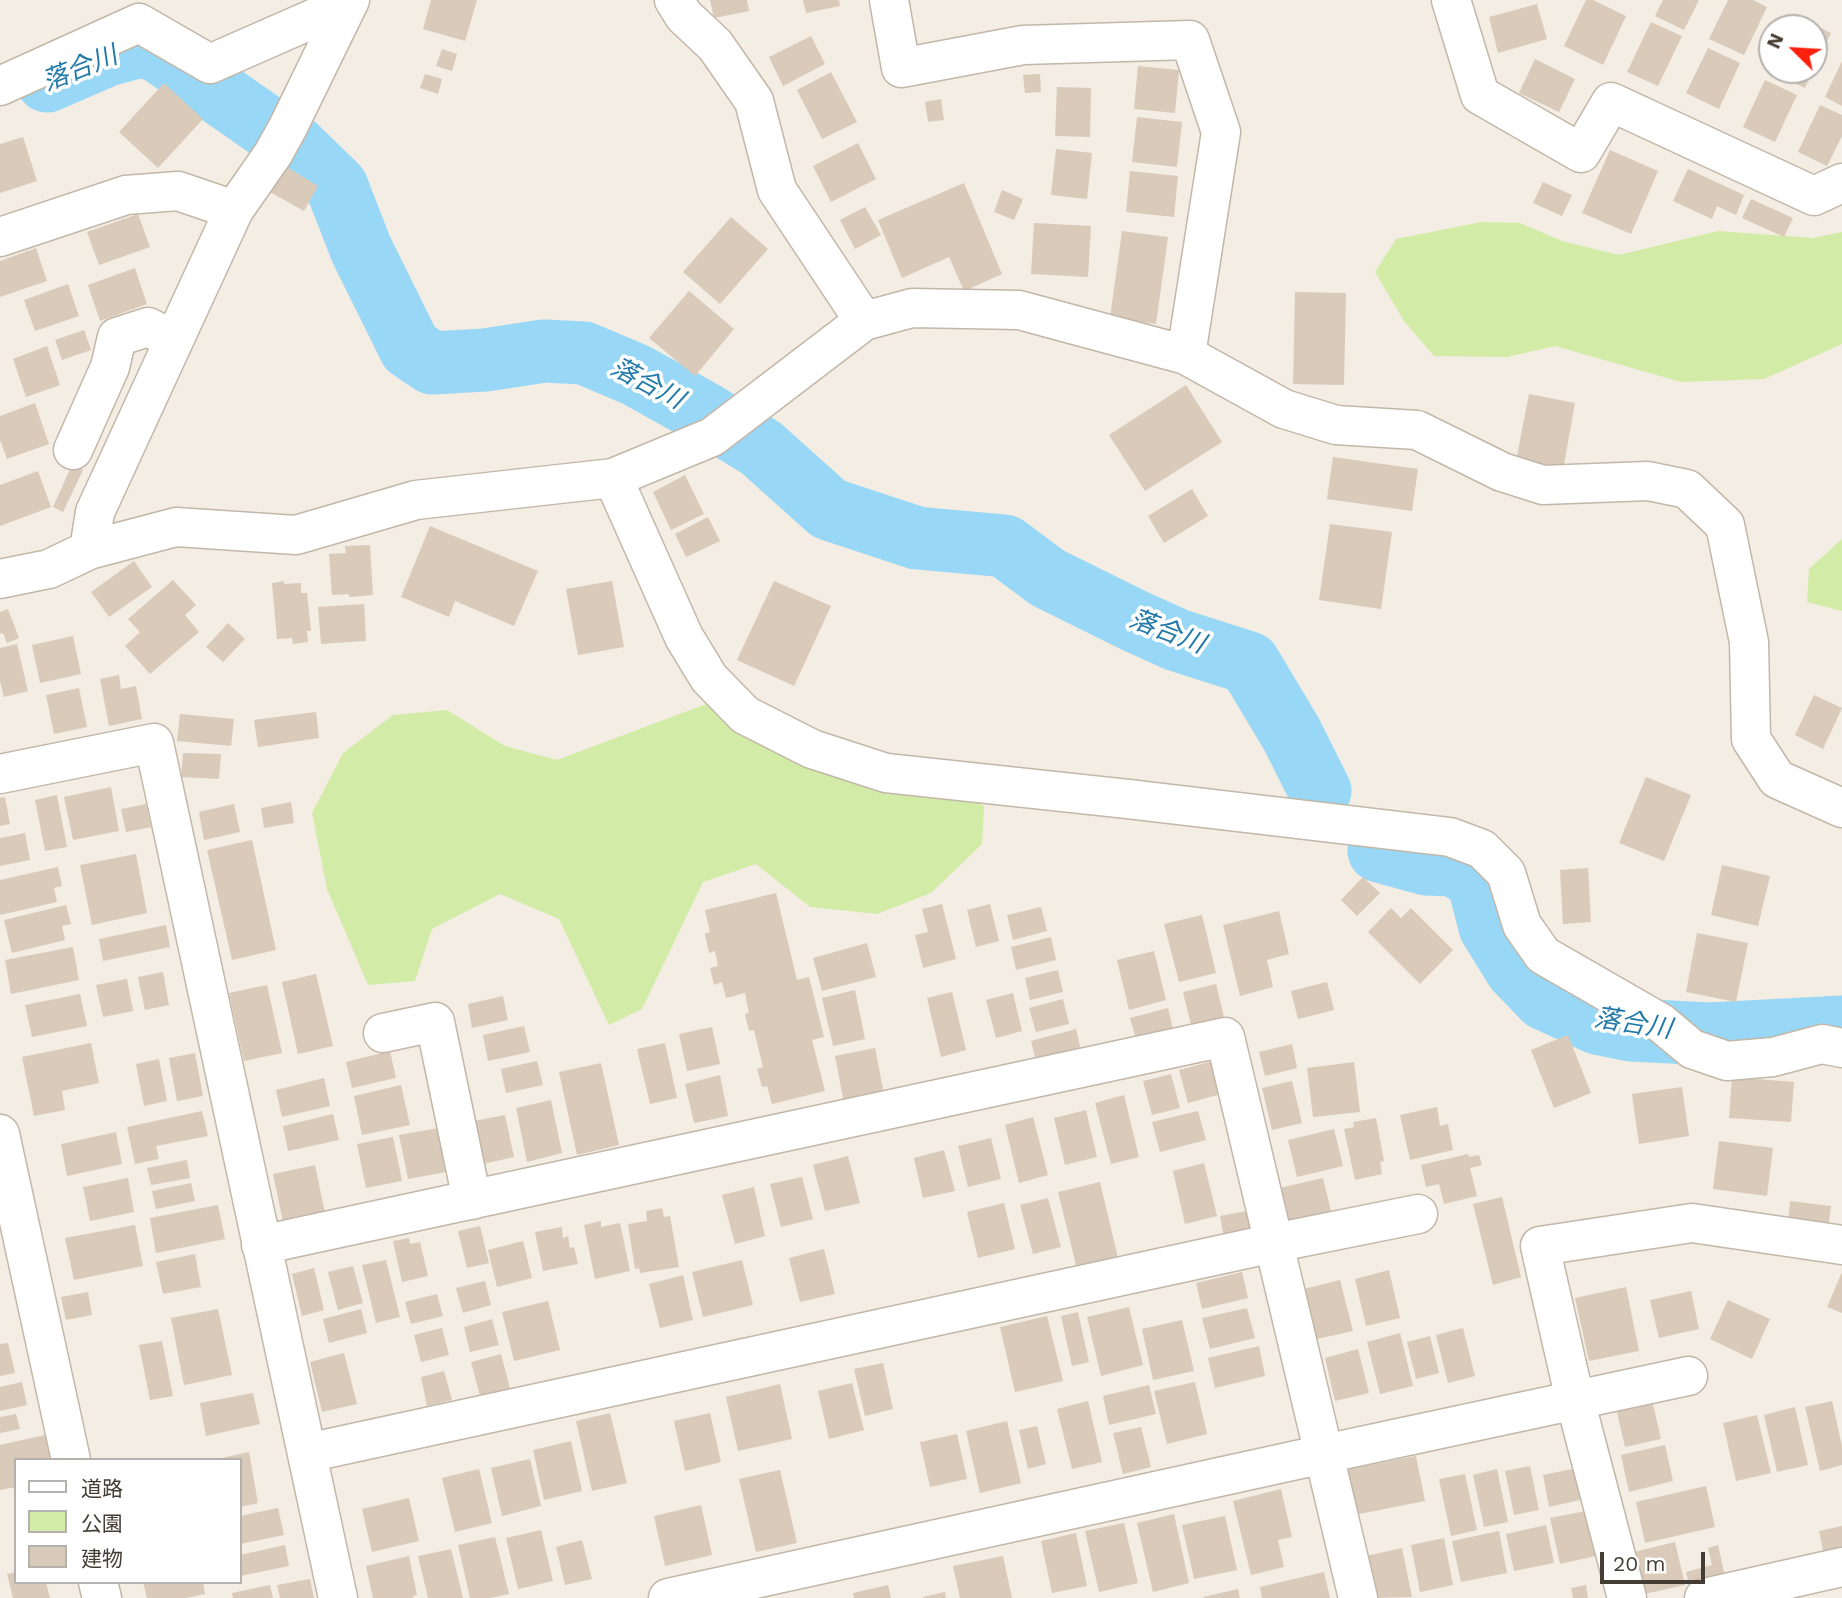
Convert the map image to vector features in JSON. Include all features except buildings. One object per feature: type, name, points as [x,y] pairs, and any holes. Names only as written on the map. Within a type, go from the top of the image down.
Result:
[{"type":"street","points":[[674,0],[684,16],[715,45],[754,101],[777,190],[864,321]]},
{"type":"street","points":[[889,0],[901,68],[1023,45],[1190,40],[1221,132],[1186,355]]},
{"type":"street","points":[[1451,0],[1480,94],[1581,153],[1611,102],[1814,195],[1842,183]]},
{"type":"street","points":[[0,86],[136,12],[210,64],[326,13],[346,7]]},
{"type":"street","points":[[89,550],[95,512],[234,210],[280,140],[346,7]]},
{"type":"street","points":[[0,237],[126,195],[178,191],[234,210]]},
{"type":"street","points":[[0,579],[50,569],[89,550],[176,527],[296,535],[416,500],[613,478],[725,427],[864,321],[912,308],[1019,310],[1186,355],[1284,409],[1336,425],[1417,430],[1502,472],[1544,485],[1648,481],[1687,489],[1725,525],[1749,642],[1751,739],[1777,779],[1842,808]]},
{"type":"street","points":[[73,450],[110,367],[117,337],[148,327],[174,340]]},
{"type":"street","points":[[613,478],[684,636],[709,678],[745,715],[812,749],[886,773],[1450,837],[1482,849],[1506,873],[1522,925],[1543,955],[1661,1023],[1692,1049],[1727,1061],[1773,1057],[1822,1044],[1842,1048]]},
{"type":"street","points":[[0,774],[154,743],[338,1598]]},
{"type":"street","points":[[383,1033],[435,1021],[472,1200]]},
{"type":"street","points":[[261,1245],[1225,1037],[1357,1598]]},
{"type":"street","points":[[0,1134],[71,1458]]},
{"type":"street","points":[[307,1453],[1418,1214]]},
{"type":"street","points":[[1627,1598],[1575,1400],[1540,1246],[1692,1223],[1842,1245]]},
{"type":"street","points":[[667,1598],[1688,1376]]},
{"type":"street","points":[[1704,1598],[1842,1567]]},
{"type":"green space","points":[[1481,222],[1520,223],[1562,241],[1619,255],[1718,231],[1813,238],[1842,232],[1842,344],[1764,379],[1681,382],[1555,346],[1507,357],[1434,356],[1404,321],[1375,272],[1396,239]]},
{"type":"green space","points":[[1842,539],[1842,611],[1807,602],[1809,569]]},
{"type":"green space","points":[[706,704],[744,727],[947,788],[984,806],[982,844],[931,893],[877,914],[810,907],[756,864],[703,882],[642,1009],[609,1025],[559,919],[500,894],[432,929],[415,981],[368,985],[327,889],[312,813],[343,753],[393,715],[447,710],[505,746],[557,760]]},
{"type":"waterway","name":"落合川","points":[[47,81],[107,55],[144,45],[161,53],[296,147],[337,187],[361,249],[410,348],[432,363],[485,360],[544,351],[584,353],[636,375],[761,448],[829,509],[917,538],[1005,546],[1048,578],[1135,621],[1177,640],[1249,663],[1292,735],[1320,791]]},
{"type":"waterway","name":"落合川","points":[[1379,851],[1426,864],[1455,865],[1478,880],[1490,927],[1516,969],[1545,999],[1597,1023],[1632,1030],[1710,1034],[1842,1027]]}]
